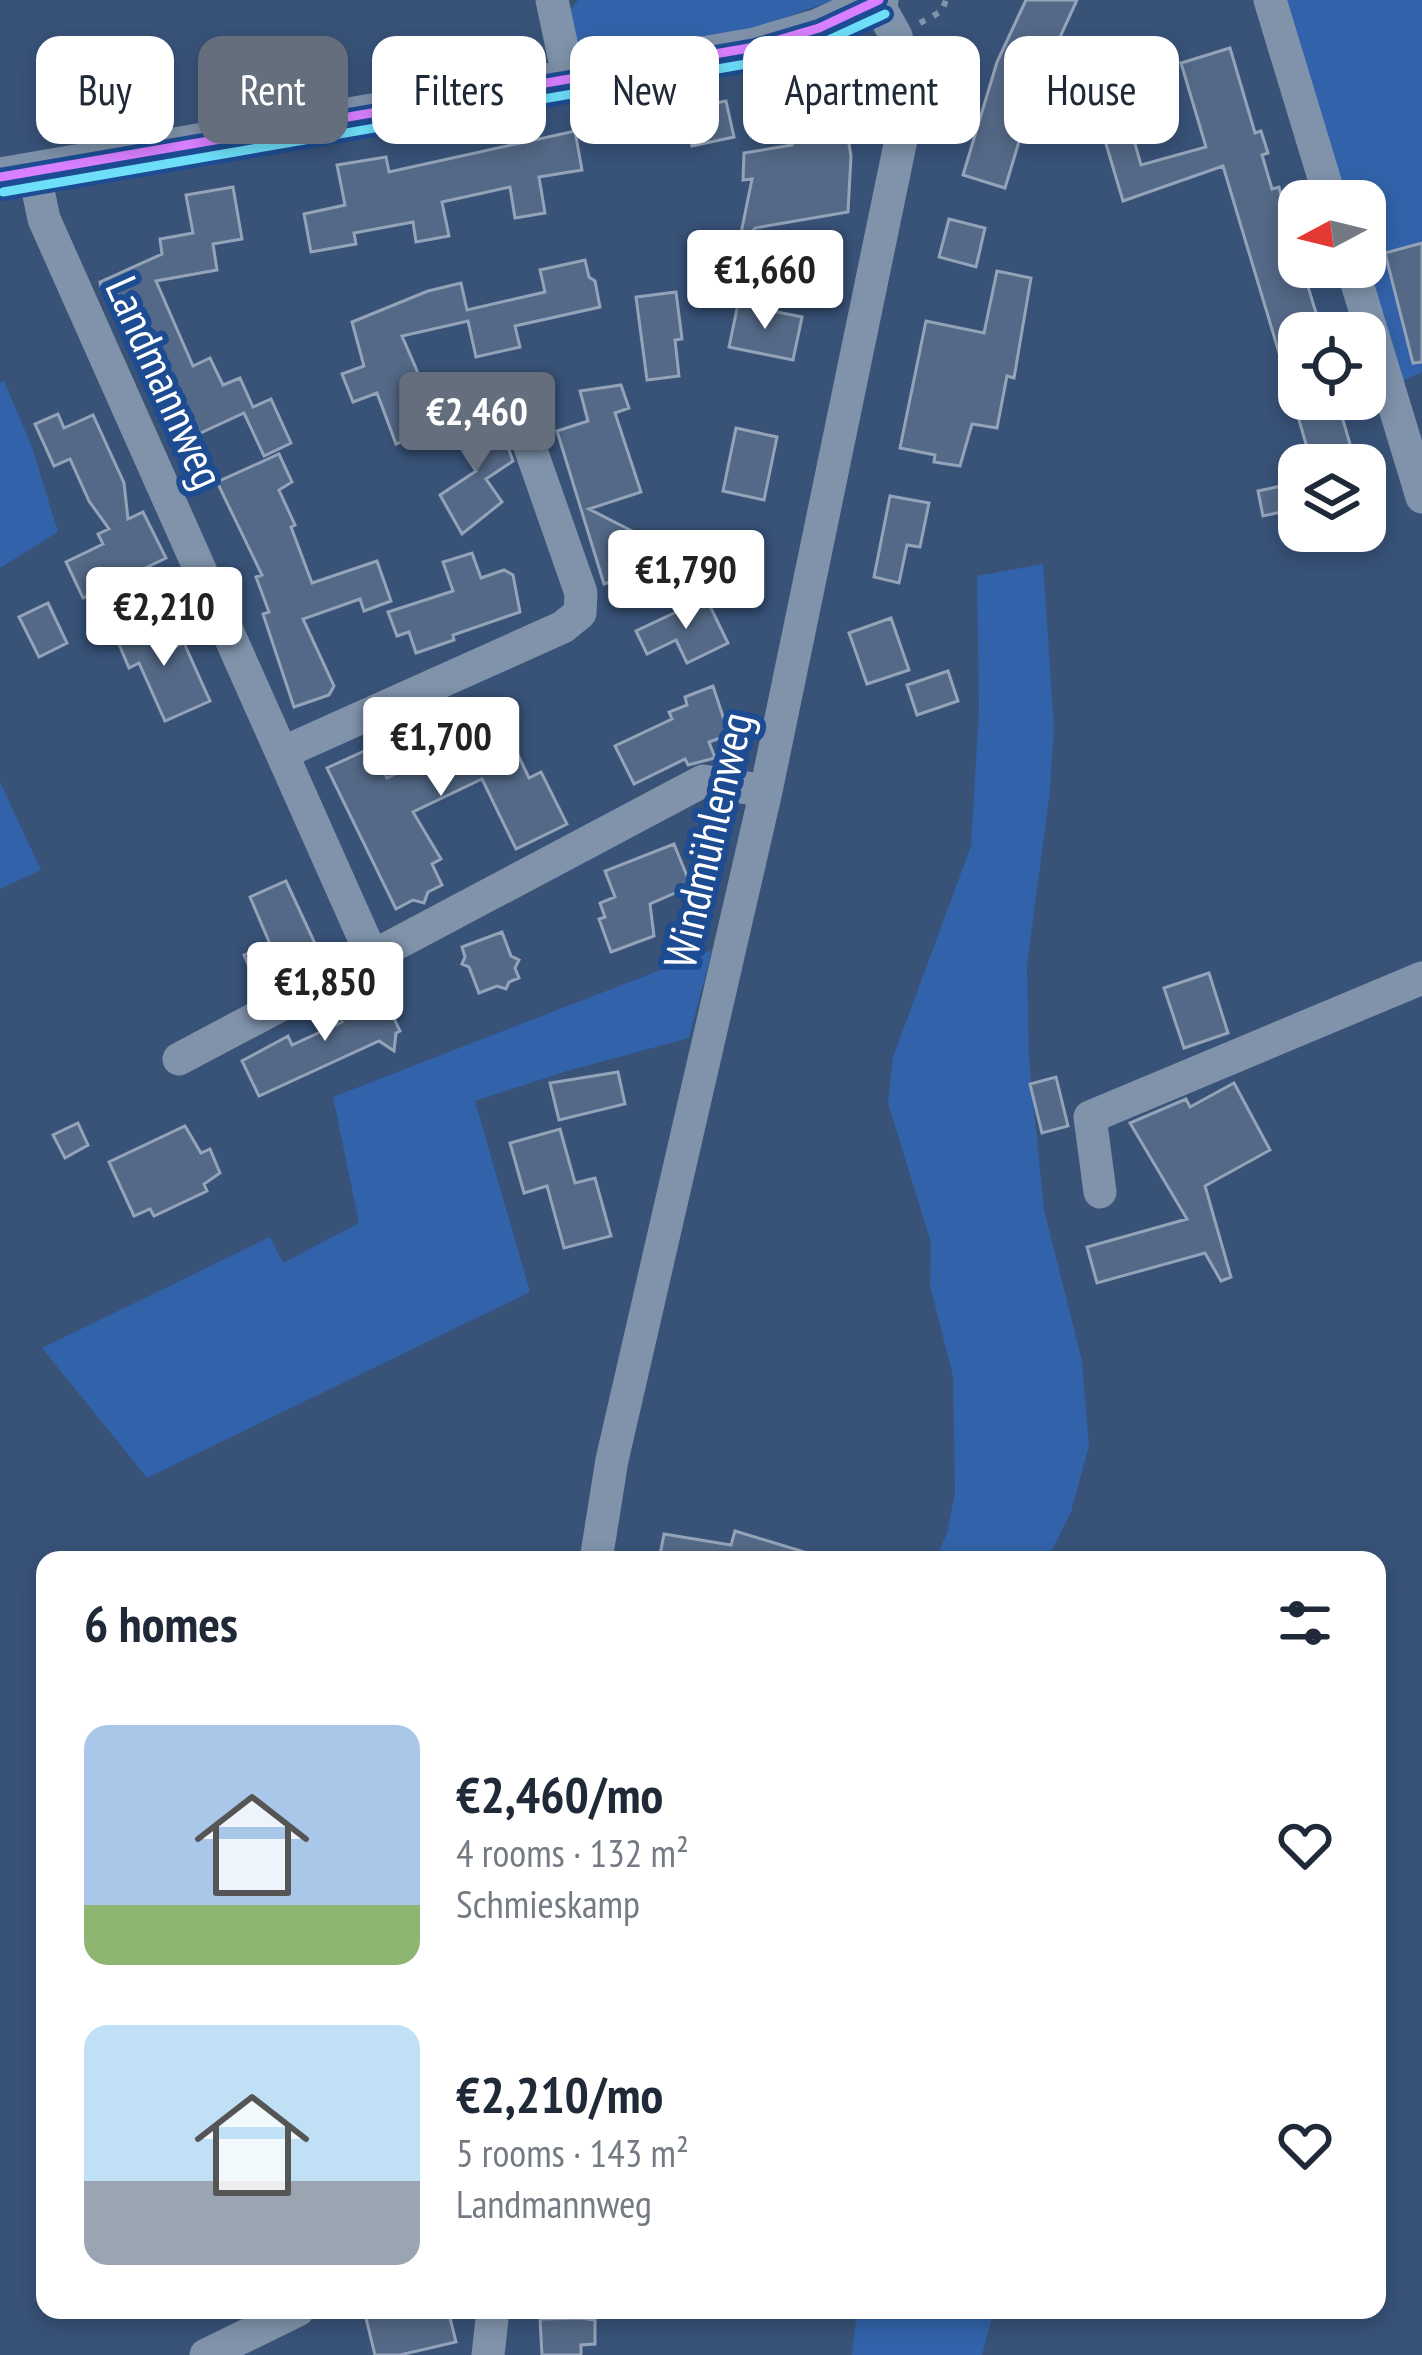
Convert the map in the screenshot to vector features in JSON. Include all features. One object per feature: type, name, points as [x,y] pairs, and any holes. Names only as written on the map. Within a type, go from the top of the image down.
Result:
[{"type":"main road","points":[[17,174],[755,47],[819,28],[878,1]]},
{"type":"street","points":[[552,0],[569,80]]},
{"type":"street","points":[[1270,0],[1325,180]]},
{"type":"street","name":"Windmühlenweg","points":[[597,1551],[612,1460],[766,791],[910,100],[896,35],[878,1]]},
{"type":"street","name":"Landmannweg","points":[[17,174],[44,219],[372,956]]},
{"type":"street","points":[[1358,288],[1422,497]]},
{"type":"street","points":[[282,752],[563,627],[580,613],[581,593],[512,396]]},
{"type":"street","points":[[178,1059],[704,781],[766,791]]},
{"type":"street","points":[[1100,1192],[1090,1117],[1422,978]]},
{"type":"street","points":[[206,2355],[280,2319]]},
{"type":"street","points":[[488,2355],[492,2319]]},
{"type":"shaded area","points":[[578,0],[834,0],[751,30],[716,36],[576,36],[570,11]]},
{"type":"shaded area","points":[[1279,0],[1422,0],[1422,372],[1395,384],[1386,349],[1386,312],[1377,312],[1370,288],[1386,288],[1386,180],[1333,180]]},
{"type":"shaded area","points":[[4,381],[32,447],[58,532],[0,568],[0,383]]},
{"type":"shaded area","points":[[1043,564],[1054,727],[1027,965],[1029,1059],[1044,1210],[1082,1360],[1089,1446],[1071,1512],[1052,1551],[939,1551],[955,1493],[953,1376],[930,1286],[931,1243],[888,1103],[893,1057],[971,846],[979,710],[977,576]]},
{"type":"shaded area","points":[[0,782],[41,870],[0,889]]},
{"type":"shaded area","points":[[712,950],[689,1038],[475,1101],[530,1292],[147,1478],[42,1348],[270,1237],[283,1263],[359,1223],[333,1097]]},
{"type":"shaded area","points":[[856,2319],[992,2319],[982,2355],[852,2355]]},
{"type":"building","points":[[1026,0],[1077,0],[1060,36],[1009,36]]},
{"type":"building","points":[[1004,47],[1004,144],[1018,144],[1005,188],[963,175],[972,144],[980,144],[980,118]]},
{"type":"building","points":[[1230,48],[1255,133],[1261,131],[1272,189],[1278,187],[1278,288],[1308,288],[1316,312],[1278,312],[1278,349],[1223,166],[1123,201],[1106,144],[1135,144],[1141,165],[1206,147],[1181,63]]},
{"type":"building","points":[[726,101],[734,137],[719,140],[719,102]]},
{"type":"building","points":[[570,132],[582,170],[539,177],[545,213],[515,218],[510,187],[442,202],[449,236],[416,242],[413,222],[354,233],[356,244],[311,252],[304,214],[345,205],[337,165],[386,157],[389,172],[516,144],[546,144],[546,137]]},
{"type":"building","points":[[849,144],[848,212],[755,228],[737,253],[752,179],[743,180],[744,153],[792,145]]},
{"type":"building","points":[[233,187],[242,239],[213,244],[217,270],[156,281],[193,366],[210,358],[223,385],[240,378],[253,407],[271,399],[291,443],[264,456],[244,413],[196,435],[158,350],[137,360],[113,307],[122,303],[115,289],[102,291],[100,282],[162,254],[160,239],[193,233],[186,195]]},
{"type":"building","points":[[949,219],[985,228],[976,267],[939,257]]},
{"type":"building","points":[[1422,243],[1422,362],[1413,363],[1386,253]]},
{"type":"building","points":[[585,260],[600,307],[515,326],[520,347],[476,357],[468,321],[402,336],[445,435],[414,446],[411,438],[396,444],[377,393],[353,402],[342,374],[364,366],[352,322],[461,283],[467,310],[545,292],[540,270]]},
{"type":"building","points":[[997,271],[1031,278],[1014,378],[1007,376],[997,428],[972,424],[960,466],[934,462],[935,455],[900,448],[926,321],[984,333]]},
{"type":"building","points":[[676,292],[682,339],[675,340],[679,376],[647,380],[636,297]]},
{"type":"building","points":[[738,304],[802,317],[793,360],[729,347]]},
{"type":"building","points":[[621,385],[629,408],[615,413],[641,492],[589,509],[634,532],[642,571],[604,584],[557,431],[588,421],[580,391]]},
{"type":"building","points":[[58,414],[64,428],[93,415],[124,483],[128,519],[143,512],[166,558],[83,598],[66,562],[103,544],[98,534],[109,529],[89,501],[70,459],[54,466],[35,424]]},
{"type":"building","points":[[482,415],[498,439],[504,436],[513,461],[486,479],[502,502],[462,534],[440,495],[476,471],[452,435]]},
{"type":"building","points":[[1299,420],[1343,420],[1350,444],[1306,444]]},
{"type":"building","points":[[736,428],[777,437],[764,500],[723,491]]},
{"type":"building","points":[[279,454],[292,482],[279,490],[312,583],[377,561],[391,601],[364,611],[360,599],[303,619],[334,686],[329,695],[294,707],[263,614],[269,612],[256,577],[262,575],[217,482]]},
{"type":"building","points":[[1278,487],[1278,513],[1263,516],[1258,491]]},
{"type":"building","points":[[890,496],[929,503],[920,547],[907,545],[899,583],[874,577]]},
{"type":"building","points":[[472,553],[481,578],[504,570],[513,575],[520,612],[416,653],[409,632],[397,636],[388,612],[453,591],[443,562]]},
{"type":"building","points":[[706,598],[728,643],[687,663],[676,640],[647,654],[636,631]]},
{"type":"building","points":[[48,603],[67,643],[39,657],[19,617]]},
{"type":"building","points":[[159,618],[173,648],[184,643],[210,701],[165,721],[139,663],[129,668],[116,637]]},
{"type":"building","points":[[891,618],[909,670],[867,684],[849,633]]},
{"type":"building","points":[[948,671],[958,701],[917,715],[907,685]]},
{"type":"building","points":[[713,686],[729,735],[709,742],[715,758],[688,765],[685,759],[634,784],[615,746],[672,719],[669,712],[687,705],[685,697]]},
{"type":"building","points":[[492,700],[529,778],[541,772],[567,824],[516,849],[482,779],[413,812],[441,859],[432,864],[442,885],[428,892],[424,903],[413,900],[396,909],[327,768],[373,747],[387,778],[451,747],[440,725]]},
{"type":"building","points":[[674,844],[691,886],[650,904],[654,936],[611,952],[599,919],[605,917],[600,903],[615,897],[605,871]]},
{"type":"building","points":[[286,881],[318,950],[254,978],[244,955],[270,944],[250,897]]},
{"type":"building","points":[[502,932],[511,956],[519,960],[515,968],[519,978],[506,989],[497,986],[479,993],[469,967],[462,964],[462,947]]},
{"type":"building","points":[[1209,973],[1228,1033],[1184,1048],[1164,988]]},
{"type":"building","points":[[379,987],[400,1031],[394,1051],[379,1041],[259,1096],[242,1061],[288,1036],[292,1045],[342,1022],[336,1008]]},
{"type":"building","points":[[618,1072],[625,1104],[559,1120],[550,1083]]},
{"type":"building","points":[[1056,1077],[1068,1126],[1042,1133],[1030,1084]]},
{"type":"building","points":[[1234,1083],[1270,1150],[1205,1186],[1231,1277],[1221,1281],[1205,1253],[1097,1283],[1087,1247],[1187,1219],[1130,1123],[1186,1099],[1190,1107]]},
{"type":"building","points":[[78,1123],[88,1145],[65,1158],[53,1135]]},
{"type":"building","points":[[185,1126],[201,1153],[210,1149],[220,1173],[204,1184],[207,1191],[154,1216],[150,1209],[134,1216],[109,1162]]},
{"type":"building","points":[[560,1129],[575,1183],[595,1178],[611,1236],[564,1248],[547,1186],[524,1193],[510,1143]]},
{"type":"building","points":[[735,1531],[801,1551],[661,1551],[664,1534],[731,1545]]},
{"type":"building","points":[[366,2319],[450,2319],[456,2342],[400,2355],[375,2355]]},
{"type":"building","points":[[540,2319],[595,2320],[595,2344],[581,2345],[581,2355],[542,2355]]},
{"type":"transit line","points":[[0,177],[755,47],[819,28],[879,0]]},
{"type":"transit line","points":[[3,192],[758,62],[824,42],[885,14]]}]
